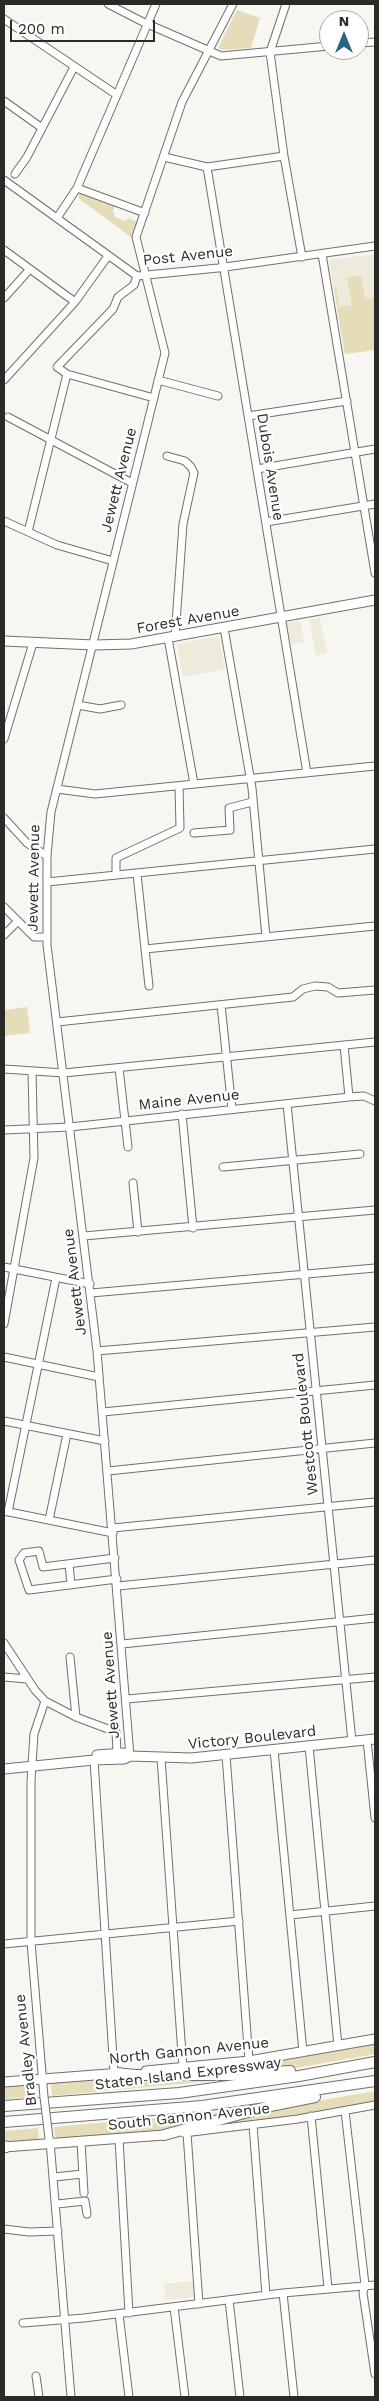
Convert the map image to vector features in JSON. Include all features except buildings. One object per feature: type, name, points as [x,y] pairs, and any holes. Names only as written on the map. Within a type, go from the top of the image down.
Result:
[{"type":"highway","name":"Staten Island Expressway","points":[[4,2106],[179,2093],[265,2082],[375,2062]]},
{"type":"highway","points":[[114,2073],[136,2075],[254,2074],[351,2066]]},
{"type":"highway","name":"Staten Island Expressway","points":[[4,2122],[175,2109],[375,2081]]},
{"type":"highway","points":[[164,2135],[270,2106],[317,2097],[340,2087]]},
{"type":"main road","name":"Forest Avenue","points":[[4,641],[94,645],[131,644],[375,600]]},
{"type":"main road","name":"Victory Boulevard","points":[[94,1760],[97,1755],[124,1752],[130,1756],[161,1758],[226,1755],[371,1739]]},
{"type":"main road","name":"Victory Boulevard","points":[[4,1769],[124,1759],[130,1756]]},
{"type":"main road","name":"North Gannon Avenue","points":[[4,2082],[249,2061],[375,2039]]},
{"type":"main road","name":"South Gannon Avenue","points":[[5,2146],[50,2141],[81,2142],[164,2135]]},
{"type":"street","points":[[108,4],[147,24],[222,56],[319,47]]},
{"type":"street","points":[[57,218],[77,188],[156,4]]},
{"type":"street","name":"Jewett Avenue","points":[[130,1756],[118,1582],[97,1351],[46,937],[49,819],[94,645],[165,351],[136,238],[182,102],[233,4]]},
{"type":"street","points":[[286,4],[270,52],[284,156],[302,257]]},
{"type":"street","points":[[4,19],[117,95]]},
{"type":"street","points":[[15,174],[74,67]]},
{"type":"street","points":[[4,101],[42,128]]},
{"type":"street","points":[[164,157],[207,166],[284,156]]},
{"type":"street","name":"Dubois Avenue","points":[[207,166],[307,773]]},
{"type":"street","name":"Post Avenue","points":[[4,180],[137,276],[223,267],[375,246]]},
{"type":"street","points":[[77,188],[145,212]]},
{"type":"street","points":[[4,250],[75,302]]},
{"type":"street","points":[[322,254],[375,573]]},
{"type":"street","points":[[4,380],[75,302],[108,256]]},
{"type":"street","points":[[4,298],[30,269]]},
{"type":"street","points":[[137,276],[134,285],[118,297],[113,309],[57,368],[67,374],[154,398]]},
{"type":"street","points":[[28,532],[67,374]]},
{"type":"street","points":[[158,380],[218,396]]},
{"type":"street","points":[[248,416],[347,401]]},
{"type":"street","points":[[8,417],[132,483]]},
{"type":"street","points":[[257,469],[375,448]]},
{"type":"street","points":[[167,456],[185,461],[192,467],[194,473],[182,524],[171,637],[194,784]]},
{"type":"street","points":[[266,522],[375,504]]},
{"type":"street","points":[[4,521],[57,545],[113,561]]},
{"type":"street","points":[[224,628],[250,779],[266,937]]},
{"type":"street","points":[[4,740],[33,643]]},
{"type":"street","points":[[78,705],[100,709],[121,705]]},
{"type":"street","points":[[57,789],[96,794],[375,766]]},
{"type":"street","points":[[116,876],[116,858],[180,828],[182,824],[179,786]]},
{"type":"street","points":[[194,833],[230,830],[229,808],[252,802]]},
{"type":"street","points":[[4,818],[27,843],[47,856]]},
{"type":"street","points":[[47,882],[375,849]]},
{"type":"street","points":[[137,874],[149,986]]},
{"type":"street","points":[[4,907],[34,937],[46,937]]},
{"type":"street","points":[[4,934],[17,922]]},
{"type":"street","points":[[145,949],[375,926]]},
{"type":"street","points":[[57,1022],[293,997],[304,989],[314,986],[328,988],[338,993],[375,990]]},
{"type":"street","points":[[221,1006],[232,1109]]},
{"type":"street","points":[[4,1069],[64,1073],[375,1042]]},
{"type":"street","points":[[344,1045],[349,1097]]},
{"type":"street","points":[[120,1068],[128,1147]]},
{"type":"street","points":[[4,1324],[34,1158],[32,1072]]},
{"type":"street","name":"Maine Avenue","points":[[4,1130],[70,1127],[349,1097],[364,1096],[375,1101]]},
{"type":"street","name":"Westcott Boulevard","points":[[287,1104],[352,1741]]},
{"type":"street","points":[[182,1114],[193,1228]]},
{"type":"street","points":[[223,1167],[360,1154]]},
{"type":"street","points":[[133,1183],[138,1232]]},
{"type":"street","points":[[84,1236],[193,1228],[375,1210]]},
{"type":"street","points":[[4,1267],[90,1284]]},
{"type":"street","points":[[91,1294],[375,1268]]},
{"type":"street","points":[[56,1278],[26,1425],[6,1511],[113,1530],[375,1502]]},
{"type":"street","points":[[97,1351],[375,1326]]},
{"type":"street","points":[[4,1357],[99,1376]]},
{"type":"street","points":[[103,1412],[375,1385]]},
{"type":"street","points":[[4,1420],[106,1441]]},
{"type":"street","points":[[49,1520],[67,1434]]},
{"type":"street","points":[[108,1471],[375,1443]]},
{"type":"street","points":[[115,1558],[42,1567],[39,1551],[24,1553],[18,1560],[30,1590],[375,1560]]},
{"type":"street","points":[[69,1564],[71,1585]]},
{"type":"street","points":[[122,1644],[375,1618]]},
{"type":"street","points":[[4,1643],[27,1680],[45,1701],[76,1717],[116,1732],[117,1753]]},
{"type":"street","points":[[70,1657],[76,1717]]},
{"type":"street","points":[[127,1700],[375,1676]]},
{"type":"street","points":[[4,1677],[27,1680]]},
{"type":"street","name":"Bradley Avenue","points":[[45,1701],[34,1732],[32,1766],[31,1942],[43,2089],[54,2177],[71,2397]]},
{"type":"street","points":[[371,1739],[375,1818]]},
{"type":"street","points":[[309,1746],[338,2046]]},
{"type":"street","points":[[274,1750],[303,2052]]},
{"type":"street","points":[[226,1755],[249,2061]]},
{"type":"street","points":[[161,1758],[183,2068]]},
{"type":"street","points":[[94,1760],[114,2073]]},
{"type":"street","points":[[290,1915],[375,1906]]},
{"type":"street","points":[[4,1944],[106,1936],[238,1922]]},
{"type":"street","name":"South Gannon Avenue","points":[[164,2135],[254,2125],[375,2105]]},
{"type":"street","points":[[345,2111],[365,2285],[364,2293],[375,2374]]},
{"type":"street","points":[[312,2116],[328,2288]]},
{"type":"street","points":[[254,2125],[266,2295]]},
{"type":"street","points":[[187,2133],[199,2304]]},
{"type":"street","points":[[118,2139],[129,2313]]},
{"type":"street","points":[[81,2142],[84,2193]]},
{"type":"street","points":[[54,2177],[83,2174]]},
{"type":"street","points":[[56,2204],[85,2202],[87,2214]]},
{"type":"street","points":[[4,2229],[29,2232],[58,2231]]},
{"type":"street","points":[[23,2323],[129,2313],[328,2288],[375,2285]]},
{"type":"street","points":[[283,2293],[294,2397]]},
{"type":"street","points":[[229,2300],[240,2397]]},
{"type":"street","points":[[174,2307],[185,2397]]},
{"type":"street","points":[[119,2314],[129,2397]]},
{"type":"street","points":[[36,2376],[39,2397]]},
{"type":"shaded area","points":[[237,10],[260,18],[251,48],[223,50],[218,48]]},
{"type":"shaded area","points":[[81,192],[115,206],[113,211],[115,217],[126,221],[128,218],[138,222],[132,238],[78,198]]},
{"type":"shaded area","points":[[375,254],[375,350],[345,354],[329,260]]},
{"type":"shaded area","points":[[361,275],[365,299],[375,298],[375,350],[345,354],[337,310],[339,307],[352,305],[347,278]]},
{"type":"shaded area","points":[[334,287],[336,287],[339,307],[337,307]]},
{"type":"shaded area","points":[[320,618],[327,653],[316,655],[309,619]]},
{"type":"shaded area","points":[[300,621],[304,642],[291,645],[287,623]]},
{"type":"shaded area","points":[[219,636],[225,669],[183,677],[177,644]]},
{"type":"shaded area","points":[[27,1007],[30,1033],[4,1036],[4,1010]]},
{"type":"shaded area","points":[[375,2044],[375,2054],[279,2071],[194,2071],[294,2059]]},
{"type":"shaded area","points":[[121,2078],[232,2079],[52,2096],[51,2083]]},
{"type":"shaded area","points":[[33,2084],[36,2097],[4,2099],[4,2086]]},
{"type":"shaded area","points":[[375,2091],[375,2102],[299,2115],[216,2125],[278,2108]]},
{"type":"shaded area","points":[[234,2111],[163,2131],[56,2140],[54,2127]]},
{"type":"shaded area","points":[[38,2128],[39,2140],[4,2142],[4,2131]]},
{"type":"shaded area","points":[[193,2281],[194,2297],[165,2300],[164,2284]]}]
